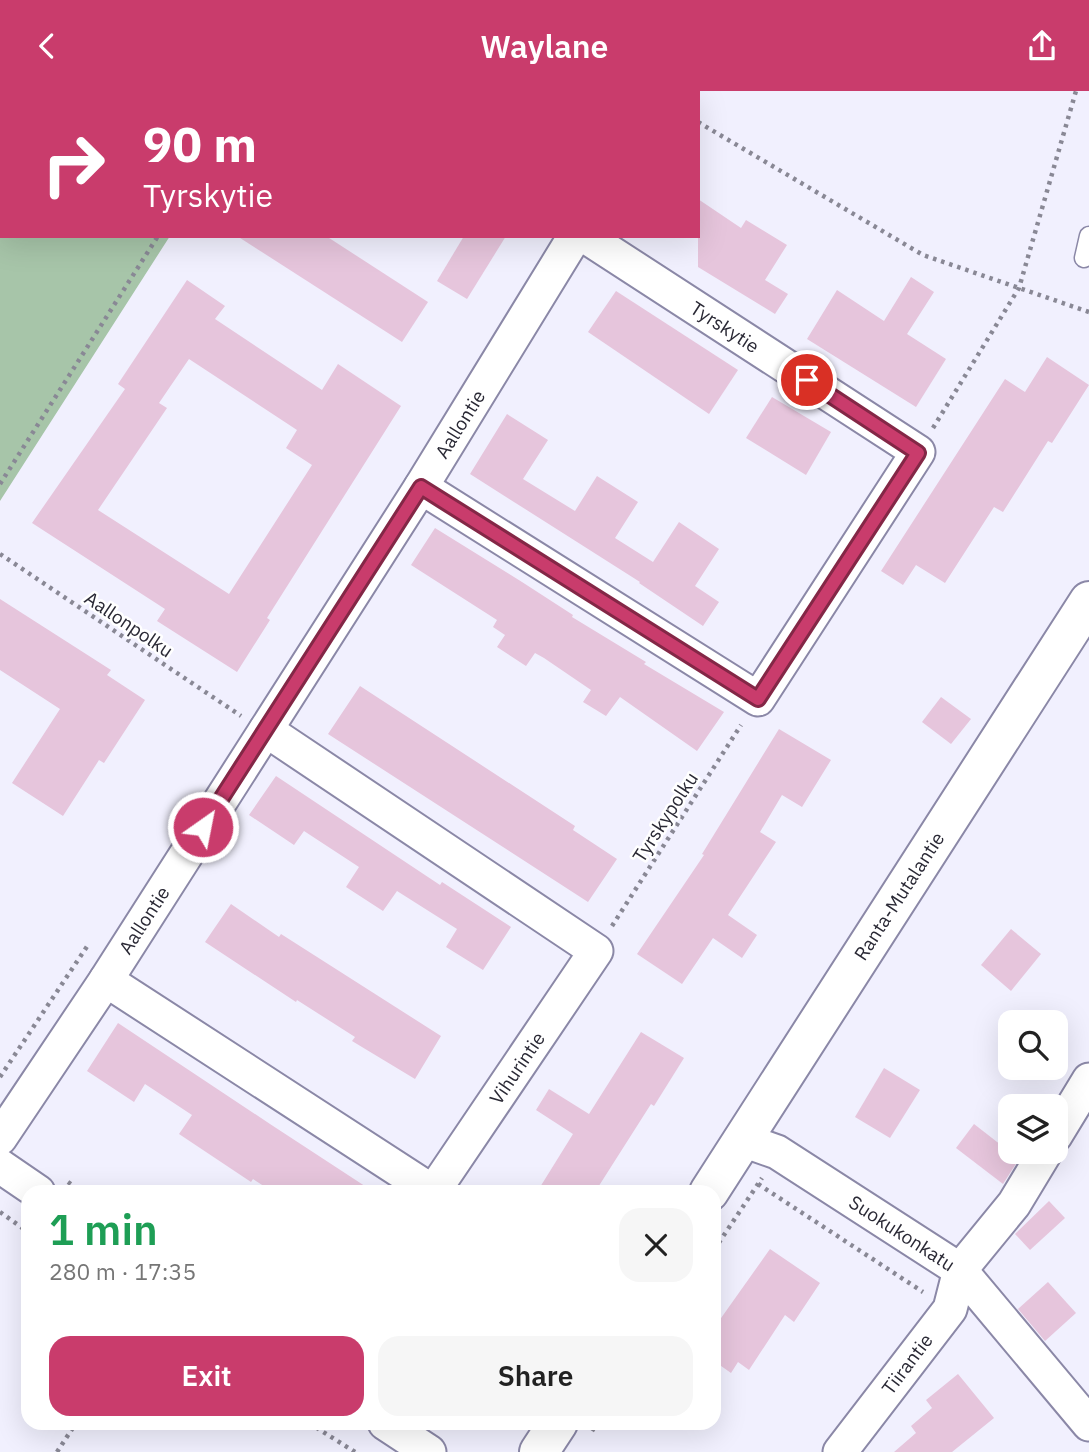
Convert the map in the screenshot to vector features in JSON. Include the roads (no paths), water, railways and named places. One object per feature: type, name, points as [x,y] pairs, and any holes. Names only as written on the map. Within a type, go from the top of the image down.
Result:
[{"type":"street","name":"Aallontie","points":[[0,1138],[106,980],[253,723],[421,487],[574,238]]},
{"type":"street","name":"Tyrskytie","points":[[421,487],[758,699],[918,453],[588,238]]},
{"type":"street","name":"Ranta-Mutalantie","points":[[714,1185],[1089,601]]},
{"type":"street","name":"Vihurintie","points":[[253,723],[596,951],[438,1185]]},
{"type":"street","name":"Vihurintie","points":[[106,980],[422,1185]]},
{"type":"street","points":[[1068,1115],[1089,1080]]},
{"type":"street","name":"Suokukonkatu","points":[[743,1140],[777,1152],[960,1270],[1089,1424]]},
{"type":"street","points":[[960,1270],[1014,1205],[1038,1164]]},
{"type":"street","points":[[0,1166],[28,1185]]},
{"type":"street","name":"Tiirantie","points":[[840,1452],[950,1309],[960,1270]]},
{"type":"street","points":[[396,1430],[429,1452]]},
{"type":"street","points":[[539,1452],[553,1430]]},
{"type":"lane","points":[[1084,258],[1089,236]]}]
